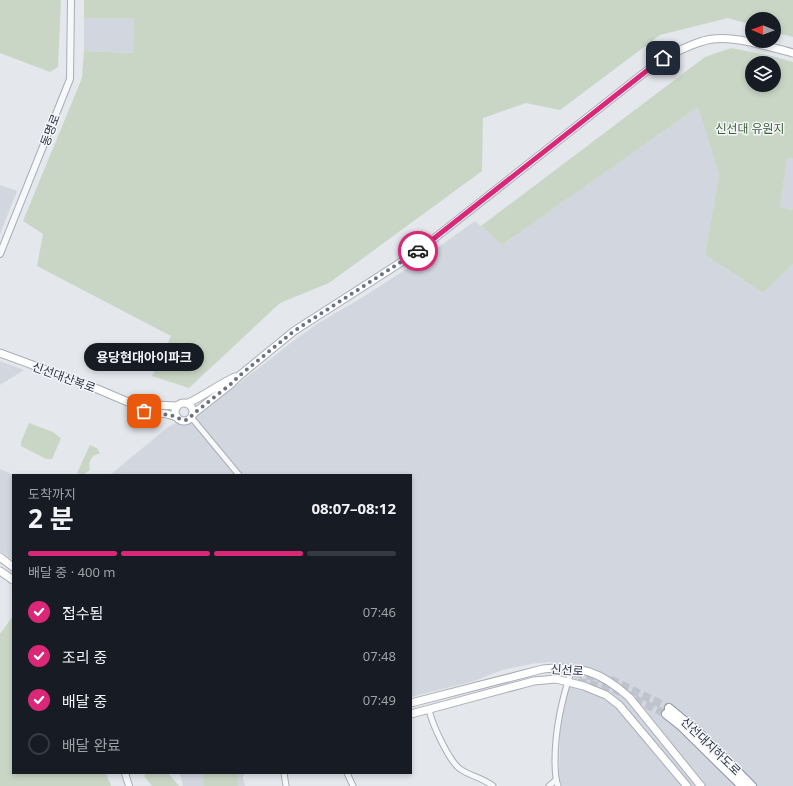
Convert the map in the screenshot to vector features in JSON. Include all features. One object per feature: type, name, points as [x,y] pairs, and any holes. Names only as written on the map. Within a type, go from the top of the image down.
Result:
[{"type":"highway","name":"신선대지하도로","points":[[742,786],[667,711],[698,732],[752,786]]},
{"type":"highway","points":[[711,755],[734,786]]},
{"type":"main road","name":"신선대산복로","points":[[0,353],[95,388],[128,402],[144,411],[166,414],[184,421],[188,420],[294,331],[417,252],[663,58],[696,43],[714,39],[736,39],[793,53]]},
{"type":"main road","name":"신선대산복로","points":[[128,402],[177,406],[180,403],[188,403],[198,399],[229,380],[239,376]]},
{"type":"main road","points":[[188,403],[193,410],[192,416]]},
{"type":"main road","points":[[177,406],[175,409],[177,417]]},
{"type":"main road","points":[[0,557],[12,565]]},
{"type":"main road","points":[[0,571],[12,579]]},
{"type":"main road","name":"신선로","points":[[412,704],[543,669],[572,668],[581,670],[595,674],[615,685],[629,697],[701,786]]},
{"type":"main road","name":"신선로","points":[[412,714],[534,681],[556,679],[584,686],[606,695],[619,705],[687,786]]},
{"type":"street","name":"동명로","points":[[0,254],[70,79],[71,0]]},
{"type":"street","points":[[192,416],[238,474]]},
{"type":"street","points":[[549,786],[557,783],[555,748],[557,730],[564,693],[572,668]]},
{"type":"street","points":[[429,709],[436,732],[452,759],[460,769],[493,786]]},
{"type":"street","points":[[125,774],[129,786]]},
{"type":"street","points":[[284,774],[286,786]]},
{"type":"street","points":[[347,774],[352,786]]},
{"type":"shaded area","points":[[84,18],[134,18],[133,53],[84,51]]},
{"type":"shaded area","points":[[698,107],[719,175],[705,255],[763,293],[793,264],[793,786],[562,786],[559,780],[560,732],[567,694],[567,666],[564,664],[550,662],[502,670],[474,681],[412,697],[412,474],[111,474],[168,427],[203,409],[317,324],[368,294],[419,261],[475,221],[502,245]]},
{"type":"shaded area","points":[[787,157],[793,158],[793,210],[780,207]]},
{"type":"shaded area","points":[[0,185],[17,191],[0,234]]},
{"type":"shaded area","points":[[0,361],[24,370],[0,385]]},
{"type":"shaded area","points":[[0,469],[12,474],[12,559],[0,551]]},
{"type":"shaded area","points":[[180,774],[244,774],[245,786],[183,786]]},
{"type":"green space","points":[[0,0],[61,0],[58,67],[50,72],[0,53]]},
{"type":"green space","points":[[84,0],[793,0],[793,37],[781,34],[781,12],[745,12],[745,23],[728,18],[660,35],[560,110],[526,103],[483,118],[482,171],[329,283],[280,303],[189,388],[152,376],[171,336],[37,266],[43,234],[23,221],[82,78],[84,51],[133,53],[134,18],[84,18]]},
{"type":"green space","name":"신선대 유원지","points":[[731,48],[772,56],[745,56],[745,92],[781,92],[781,59],[793,62],[793,158],[787,158],[780,207],[793,210],[793,264],[763,293],[705,255],[719,175],[698,107],[502,245],[481,226],[705,57]]},
{"type":"green space","points":[[29,423],[53,432],[61,438],[52,459],[46,459],[21,446],[21,442]]},
{"type":"green space","points":[[90,445],[97,448],[100,454],[97,454],[89,462],[90,470],[84,474],[77,473]]},
{"type":"green space","points":[[12,617],[12,774],[106,774],[111,786],[0,786],[0,634]]},
{"type":"green space","points":[[145,774],[169,774],[179,786],[152,786],[144,776]]},
{"type":"green space","points":[[203,774],[237,774],[238,786],[204,786]]},
{"type":"tunnel","points":[[551,671],[571,672],[614,681],[669,708]]},
{"type":"tunnel","points":[[578,682],[614,689],[666,714]]},
{"type":"way so far","points":[[144,411],[166,414],[184,421],[188,420],[193,414],[294,331],[418,251]]},
{"type":"place","name":"용당현대아이파크","points":[[144,411]]},
{"type":"route","points":[[418,251],[663,58]]}]
